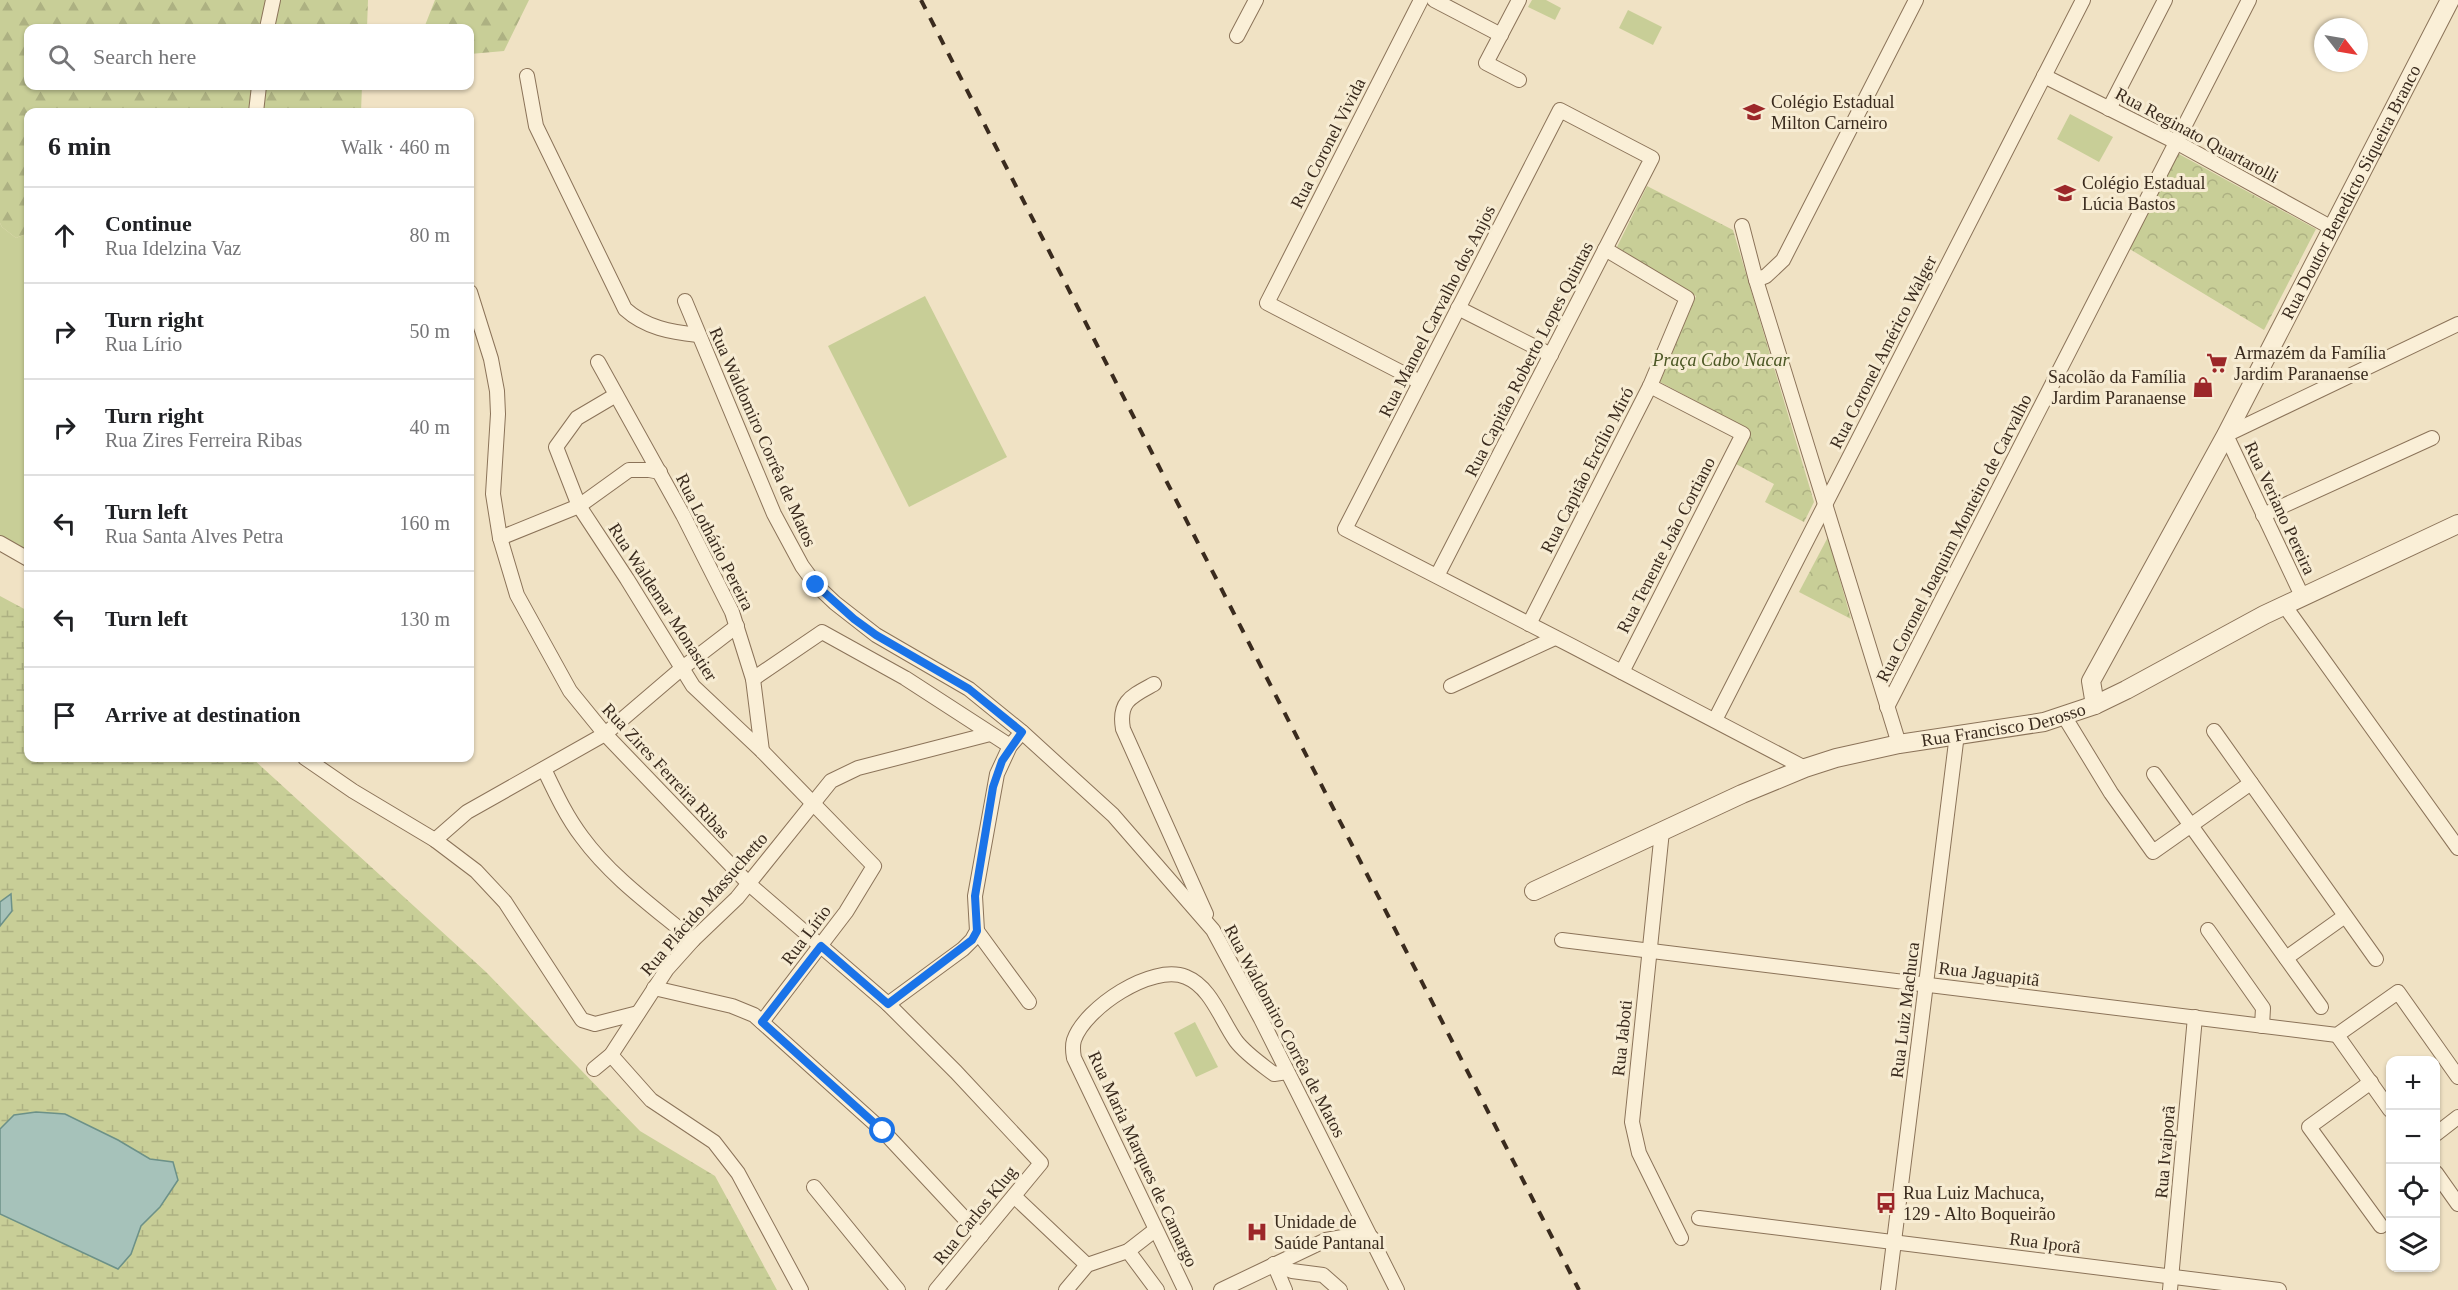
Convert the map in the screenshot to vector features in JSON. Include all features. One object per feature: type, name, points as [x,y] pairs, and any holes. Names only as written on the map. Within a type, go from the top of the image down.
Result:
[{"type":"street","points":[[268,24],[273,0]]},
{"type":"street","points":[[1237,36],[1256,0]]},
{"type":"street","name":"Rua Coronel Vivida","points":[[1420,382],[1267,303],[1421,0]]},
{"type":"street","points":[[1434,0],[1501,35]]},
{"type":"street","points":[[1519,0],[1486,63],[1519,81]]},
{"type":"street","points":[[1756,280],[1766,276],[1783,260],[1916,0]]},
{"type":"street","name":"Rua Coronel Américo Walger","points":[[1715,720],[2083,0]]},
{"type":"street","points":[[2109,109],[2165,0]]},
{"type":"street","name":"Rua Coronel Joaquim Monteiro de Carvalho","points":[[1887,707],[2249,0]]},
{"type":"street","name":"Rua Doutor Benedicto Siqueira Branco","points":[[2095,705],[2091,681],[2226,435],[2450,0]]},
{"type":"street","points":[[527,76],[536,126],[626,309],[638,321],[648,325],[698,335]]},
{"type":"street","name":"Rua Reginato Quartarolli","points":[[2044,76],[2176,142],[2332,228]]},
{"type":"street","points":[[256,108],[259,90]]},
{"type":"street","name":"Rua Capitão Roberto Lopes Quintas","points":[[1437,576],[1652,158],[1560,110]]},
{"type":"street","name":"Rua Manoel Carvalho dos Anjos","points":[[1437,576],[1345,529],[1560,110]]},
{"type":"street","points":[[1742,226],[1756,280],[1899,744]]},
{"type":"street","name":"Rua Capitão Ercílio Miró","points":[[1529,624],[1650,386],[1687,298],[1605,249]]},
{"type":"street","name":"Rua Waldomiro Corrêa de Matos","points":[[685,301],[778,522],[802,566],[816,585],[869,630],[969,689],[1022,732],[1113,815],[1213,930],[1397,1290]]},
{"type":"street","name":"Rua Zires Ferreira Ribas","points":[[474,305],[491,359],[497,391],[498,414],[493,494],[500,538],[517,595],[570,691],[605,734],[749,884],[888,1004],[950,1065],[1041,1163]]},
{"type":"street","points":[[1458,308],[1551,355]]},
{"type":"street","points":[[2226,435],[2458,324]]},
{"type":"street","name":"Rua Lothário Pereira","points":[[598,362],[660,472],[737,626],[753,679],[762,751]]},
{"type":"street","name":"Rua Tenente João Cortiano","points":[[1622,672],[1743,434],[1650,386]]},
{"type":"street","name":"Rua Waldemar Monastier","points":[[616,395],[577,418],[556,447],[579,506],[627,579],[681,669],[701,696],[762,751],[874,866]]},
{"type":"street","name":"Rua Veriano Pereira","points":[[2226,435],[2302,596]]},
{"type":"street","points":[[2263,515],[2432,438]]},
{"type":"street","points":[[500,538],[579,506],[629,470],[660,472]]},
{"type":"street","name":"Rua Francisco Derosso","points":[[1534,891],[1742,794],[1805,768],[1836,758],[1899,744],[2025,725],[2064,716],[2095,705],[2302,596],[2456,527]]},
{"type":"street","points":[[0,543],[24,557]]},
{"type":"street","points":[[1437,576],[1805,768]]},
{"type":"street","points":[[2284,605],[2458,848]]},
{"type":"street","points":[[435,840],[467,812],[605,734],[681,669],[737,626]]},
{"type":"street","points":[[753,679],[822,632],[905,678],[1010,746]]},
{"type":"street","points":[[1450,686],[1555,638]]},
{"type":"street","points":[[1154,684],[1131,697],[1126,703],[1122,711],[1123,729],[1213,930]]},
{"type":"street","points":[[2064,716],[2111,793],[2153,852],[2251,783]]},
{"type":"street","points":[[2214,731],[2376,959]]},
{"type":"street","points":[[888,1004],[963,949],[977,931],[975,896],[993,787],[999,767],[1010,746],[1022,732]]},
{"type":"street","name":"Rua Plácido Massuchetto","points":[[594,1069],[612,1055],[667,969],[749,884],[831,781],[846,772],[990,734]]},
{"type":"street","name":"Rua Luiz Machuca","points":[[1888,1290],[1957,734]]},
{"type":"street","points":[[311,762],[353,791],[435,840],[476,871],[498,894],[582,1020],[595,1024],[638,1013]]},
{"type":"street","points":[[544,769],[565,810],[596,854],[610,869],[693,940]]},
{"type":"street","points":[[2154,774],[2320,1007]]},
{"type":"street","name":"Rua Jaboti","points":[[1662,831],[1633,1107],[1633,1129],[1639,1153],[1681,1239]]},
{"type":"street","name":"Rua Lírio","points":[[762,1022],[851,905],[874,866]]},
{"type":"street","points":[[2286,958],[2345,916]]},
{"type":"street","points":[[2208,930],[2263,1008],[2262,1026]]},
{"type":"street","points":[[977,931],[1029,1002]]},
{"type":"street","name":"Rua Jaguapitã","points":[[1562,940],[2337,1035]]},
{"type":"street","name":"Rua Maria Marques de Camargo","points":[[1185,1290],[1074,1058],[1072,1048],[1074,1039],[1089,1018],[1108,1001],[1141,980],[1156,975],[1172,974],[1186,977],[1197,983],[1247,1053],[1274,1074],[1287,1072]]},
{"type":"street","points":[[654,988],[732,1006],[754,1015],[883,1131],[981,1236]]},
{"type":"street","points":[[2386,1103],[2337,1035],[2397,992],[2458,1077]]},
{"type":"street","name":"Rua Ivaiporã","points":[[2170,1283],[2196,1017]]},
{"type":"street","points":[[612,1055],[651,1100],[677,1120],[699,1131],[727,1156],[801,1290]]},
{"type":"street","points":[[2371,1082],[2309,1127],[2381,1226]]},
{"type":"street","points":[[2440,1131],[2458,1117]]},
{"type":"street","name":"Rua Carlos Klug","points":[[936,1290],[1041,1163]]},
{"type":"street","points":[[2440,1179],[2458,1204]]},
{"type":"street","points":[[814,1187],[898,1290]]},
{"type":"street","points":[[1014,1196],[1087,1265]]},
{"type":"street","name":"Rua Iporã","points":[[1699,1218],[1894,1242],[2170,1283],[2279,1290]]},
{"type":"street","points":[[1066,1290],[1087,1265],[1128,1251],[1155,1230]]},
{"type":"street","points":[[1221,1290],[1326,1240],[1341,1236],[1372,1238]]},
{"type":"street","points":[[1128,1251],[1157,1290]]},
{"type":"street","points":[[1274,1264],[1285,1290]]},
{"type":"street","points":[[1274,1264],[1292,1271],[1323,1275],[1340,1290]]},
{"type":"green space","points":[[0,0],[368,0],[367,24],[24,24],[24,90],[362,90],[361,108],[24,108],[24,235],[16,238],[0,223]]},
{"type":"green space","points":[[435,0],[529,0],[504,51],[474,54],[474,24],[426,24]]},
{"type":"green space","points":[[1532,0],[1546,0],[1561,8],[1555,20],[1528,7]]},
{"type":"green space","points":[[1628,10],[1662,27],[1653,45],[1619,28]]},
{"type":"green space","points":[[2070,114],[2113,137],[2099,162],[2057,139]]},
{"type":"green space","points":[[2177,153],[2316,229],[2264,330],[2128,248]]},
{"type":"green space","name":"Praça Cabo Nacar","points":[[1647,186],[1733,230],[1814,502],[1804,522],[1765,502],[1774,484],[1734,463],[1750,430],[1660,382],[1696,296],[1617,247]]},
{"type":"green space","points":[[0,223],[16,238],[24,235],[24,549],[0,536]]},
{"type":"green space","points":[[925,296],[1007,457],[909,507],[828,346]]},
{"type":"green space","points":[[1828,537],[1851,619],[1799,592]]},
{"type":"green space","points":[[0,596],[24,609],[24,762],[256,762],[486,972],[640,1131],[715,1176],[777,1290],[0,1290]]},
{"type":"green space","points":[[1195,1022],[1218,1067],[1196,1077],[1174,1033]]},
{"type":"water","points":[[11,894],[12,911],[0,926],[0,902]]},
{"type":"water","points":[[36,1112],[65,1114],[118,1140],[150,1159],[173,1162],[178,1180],[160,1207],[141,1226],[131,1254],[118,1269],[0,1214],[0,1129],[14,1115]]},
{"type":"railway","points":[[921,0],[1579,1290]]},
{"type":"place","name":"Colégio Estadual Milton Carneiro","points":[[1754,112]]},
{"type":"place","name":"Colégio Estadual Lúcia Bastos","points":[[2065,193]]},
{"type":"place","name":"Armazém da Família Jardim Paranaense","points":[[2217,363]]},
{"type":"place","name":"Sacolão da Família Jardim Paranaense","points":[[2203,387]]},
{"type":"place","name":"Rua Luiz Machuca, 129 - Alto Boqueirão","points":[[1886,1203]]},
{"type":"place","name":"Unidade de Saúde Pantanal","points":[[1257,1232]]},
{"type":"route","points":[[816,585],[876,635],[969,689],[1022,732],[1010,746],[1002,761],[993,787],[975,896],[977,931],[972,940],[888,1004],[821,946],[762,1022],[883,1131]]}]
